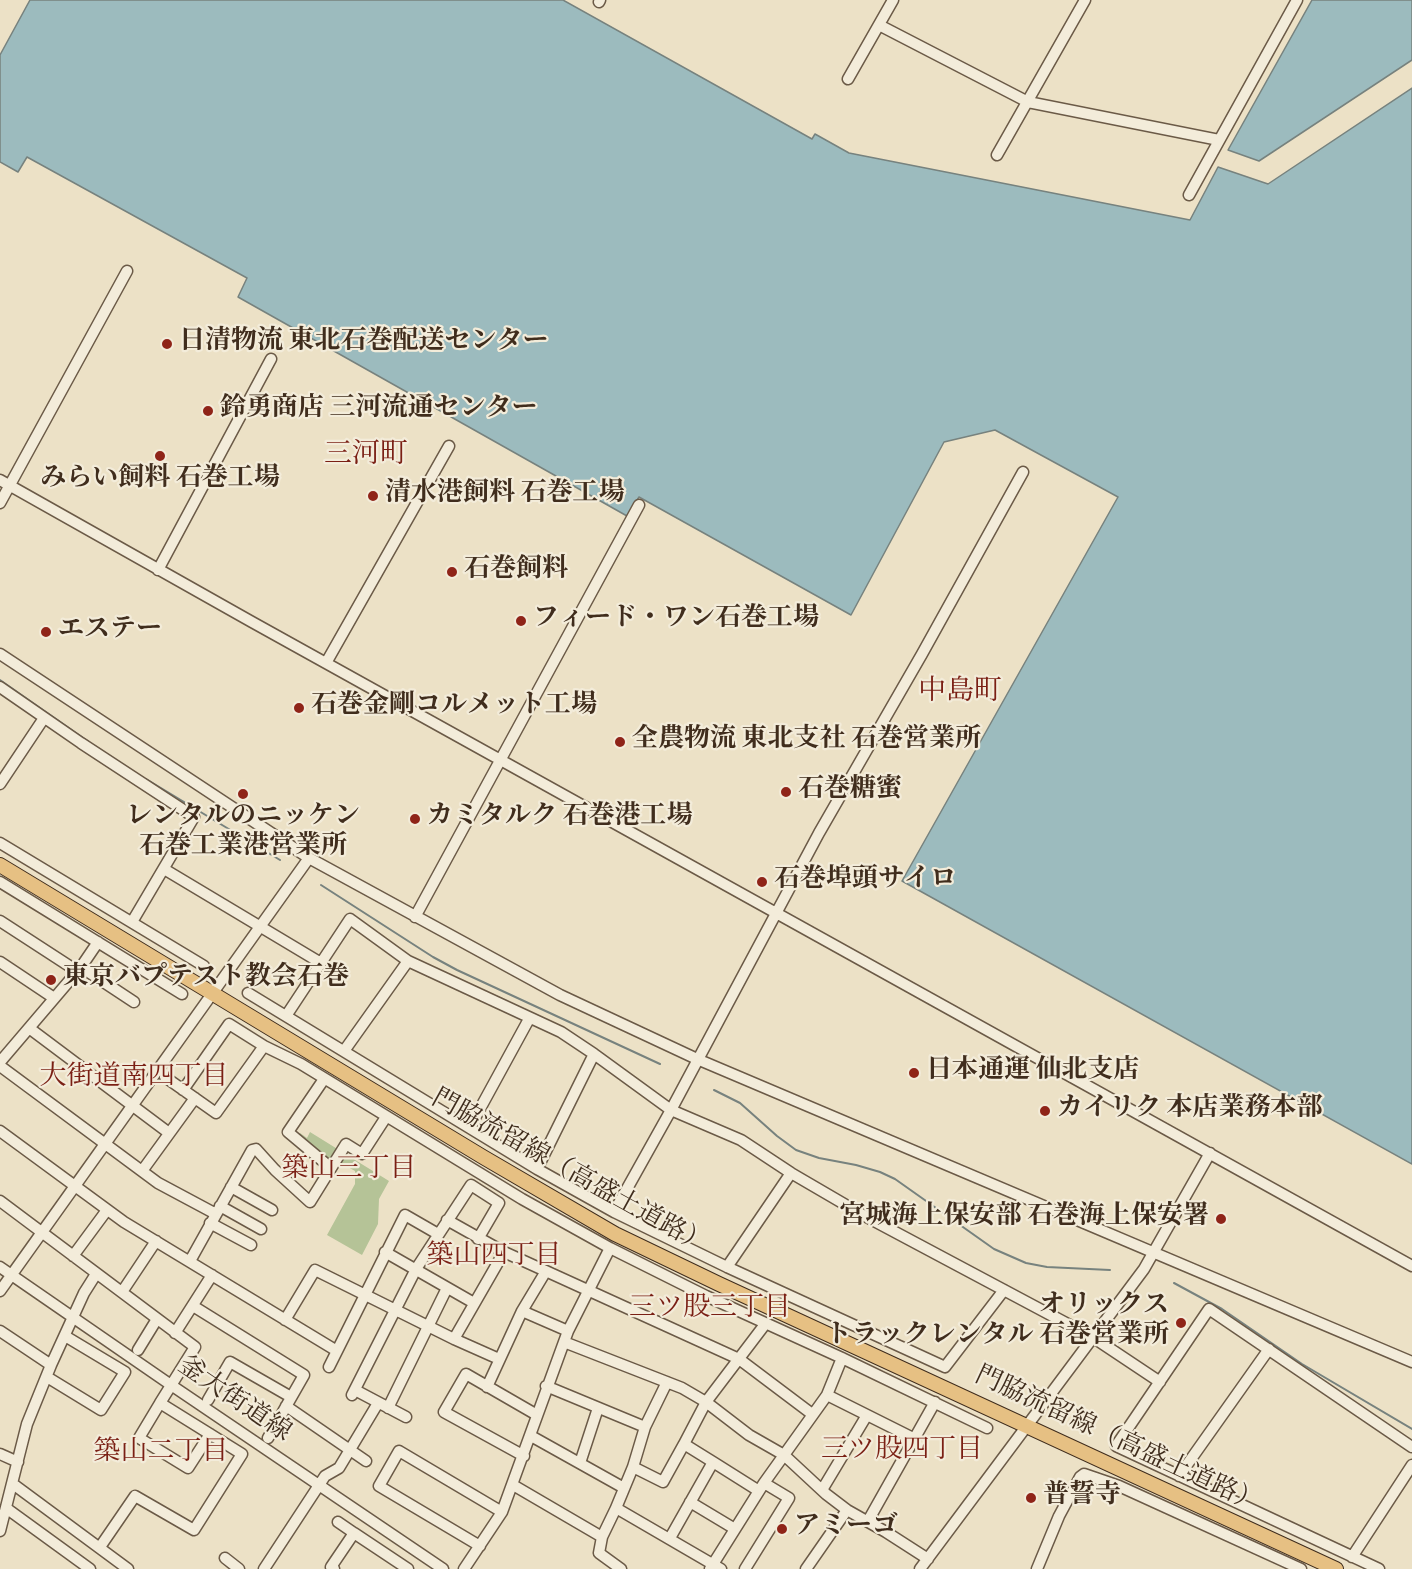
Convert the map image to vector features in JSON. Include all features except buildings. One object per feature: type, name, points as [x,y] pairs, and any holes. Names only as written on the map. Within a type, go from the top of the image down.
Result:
[{"type":"main road","name":"門脇流留線（高盛土道路）","points":[[0,865],[483,1157],[615,1234],[729,1289],[1336,1569]]},
{"type":"street","points":[[848,79],[893,0]]},
{"type":"street","points":[[997,155],[1084,0]]},
{"type":"street","points":[[1189,195],[1297,0]]},
{"type":"street","points":[[879,25],[1028,102],[1219,140]]},
{"type":"street","points":[[0,503],[5,482],[127,271]]},
{"type":"street","points":[[158,570],[271,359]]},
{"type":"street","points":[[326,663],[449,446]]},
{"type":"street","points":[[614,1212],[819,833],[1023,472]]},
{"type":"street","points":[[5,482],[158,570],[1412,1266]]},
{"type":"street","points":[[415,918],[639,505]]},
{"type":"street","points":[[0,654],[309,858],[415,918],[560,995],[697,1059],[1412,1362]]},
{"type":"street","points":[[0,687],[194,817],[132,922]]},
{"type":"street","points":[[0,784],[44,718]]},
{"type":"street","points":[[0,843],[204,966]]},
{"type":"street","points":[[0,1291],[309,858]]},
{"type":"street","points":[[164,869],[321,963]]},
{"type":"street","points":[[0,882],[182,994]]},
{"type":"street","points":[[286,1016],[350,919],[408,961],[561,1032],[671,1110],[741,1140],[791,1173],[863,1215],[1094,1338],[1160,1382]]},
{"type":"street","points":[[0,921],[134,1002]]},
{"type":"street","points":[[98,942],[79,969],[29,1028],[5,1048],[0,1064],[159,1183],[215,1214],[261,1229]]},
{"type":"street","points":[[344,1051],[408,961]]},
{"type":"street","points":[[0,962],[54,998]]},
{"type":"street","points":[[248,993],[614,1212],[727,1267],[945,1367],[1004,1290]]},
{"type":"street","points":[[470,1126],[529,1019]]},
{"type":"street","points":[[183,1090],[229,1024],[610,1248],[987,1428]]},
{"type":"street","points":[[29,1028],[169,1133]]},
{"type":"street","points":[[165,1077],[216,1113],[264,1046]]},
{"type":"street","points":[[537,1168],[594,1054]]},
{"type":"street","points":[[324,1079],[288,1132],[331,1168]]},
{"type":"street","points":[[142,1171],[195,1098]]},
{"type":"street","points":[[190,1261],[252,1150],[256,1149],[310,1202],[346,1144],[362,1154],[386,1117]]},
{"type":"street","points":[[0,1131],[108,1210],[337,1351]]},
{"type":"street","points":[[920,1569],[1094,1338],[1155,1252],[1210,1153]]},
{"type":"street","points":[[727,1267],[791,1173]]},
{"type":"street","points":[[406,1417],[354,1393],[416,1269],[471,1185],[499,1203],[478,1239]]},
{"type":"street","points":[[231,1187],[272,1210]]},
{"type":"street","points":[[0,1201],[195,1347],[139,1438],[188,1468],[210,1434]]},
{"type":"street","points":[[73,1256],[108,1210]]},
{"type":"street","points":[[215,1214],[251,1245]]},
{"type":"street","points":[[329,1367],[405,1215],[438,1234]]},
{"type":"street","points":[[447,1220],[504,1252],[739,1359],[812,1414]]},
{"type":"street","points":[[122,1292],[156,1241]]},
{"type":"street","points":[[464,1569],[502,1512],[531,1436],[546,1386],[568,1331],[610,1248]]},
{"type":"street","points":[[385,1252],[474,1303]]},
{"type":"street","points":[[454,1339],[504,1252]]},
{"type":"street","name":"釜大街道線","points":[[0,1267],[171,1386],[443,1569]]},
{"type":"street","points":[[285,1320],[315,1270],[499,1359]]},
{"type":"street","points":[[487,1387],[522,1311],[546,1271]]},
{"type":"street","points":[[0,1531],[27,1424],[84,1293],[96,1274]]},
{"type":"street","points":[[175,1333],[212,1275]]},
{"type":"street","points":[[264,1569],[325,1476],[339,1468],[383,1406],[429,1325],[447,1288]]},
{"type":"street","points":[[193,1306],[304,1375],[268,1438]]},
{"type":"street","points":[[1378,1569],[1116,1446],[1209,1309],[1412,1447]]},
{"type":"street","points":[[522,1311],[568,1331]]},
{"type":"street","points":[[138,1350],[157,1319]]},
{"type":"street","points":[[633,1467],[663,1482],[706,1402],[766,1323]]},
{"type":"street","points":[[0,1331],[51,1365]]},
{"type":"street","points":[[47,1377],[101,1410],[104,1409],[125,1372],[65,1336]]},
{"type":"street","points":[[564,1342],[682,1388],[706,1402],[749,1435],[784,1455],[847,1510],[928,1559]]},
{"type":"street","points":[[1179,1476],[1269,1349]]},
{"type":"street","points":[[616,1508],[670,1538],[715,1567],[735,1529],[762,1487],[827,1395],[842,1358]]},
{"type":"street","points":[[208,1400],[230,1362],[366,1461]]},
{"type":"street","points":[[524,1456],[444,1412],[466,1374],[537,1415]]},
{"type":"street","points":[[621,1569],[599,1553],[603,1537],[633,1467],[645,1427],[667,1382]]},
{"type":"street","points":[[546,1386],[645,1427]]},
{"type":"street","points":[[827,1395],[915,1439]]},
{"type":"street","points":[[868,1521],[935,1402]]},
{"type":"street","points":[[100,1547],[135,1496],[194,1530],[242,1454],[160,1403]]},
{"type":"street","points":[[580,1464],[598,1408]]},
{"type":"street","points":[[822,1490],[867,1415]]},
{"type":"street","points":[[531,1436],[624,1488]]},
{"type":"street","points":[[684,1444],[713,1462],[789,1498],[745,1569]]},
{"type":"street","points":[[480,1546],[379,1486],[399,1451],[502,1512]]},
{"type":"street","points":[[0,1454],[18,1462]]},
{"type":"street","points":[[670,1538],[713,1462]]},
{"type":"street","points":[[1352,1557],[1412,1465]]},
{"type":"street","points":[[1037,1569],[1063,1508],[1080,1477],[1084,1474],[1119,1486],[1285,1566],[1301,1569]]},
{"type":"street","points":[[13,1484],[129,1569]]},
{"type":"street","points":[[513,1485],[603,1537]]},
{"type":"street","points":[[690,1502],[735,1529]]},
{"type":"street","points":[[6,1508],[90,1569]]},
{"type":"street","points":[[806,1569],[847,1510]]},
{"type":"street","points":[[338,1522],[408,1569]]},
{"type":"street","points":[[334,1569],[331,1567],[354,1533]]},
{"type":"street","points":[[225,1558],[239,1569]]},
{"type":"green space","points":[[310,1132],[389,1181],[379,1199],[378,1224],[362,1255],[327,1235],[355,1184],[355,1171],[339,1162],[335,1168],[298,1136],[300,1133],[307,1138]]},
{"type":"water","points":[[30,0],[563,0],[812,139],[815,134],[849,153],[1190,220],[1218,167],[1268,184],[1412,88],[1412,1164],[902,881],[1118,497],[995,430],[944,442],[851,615],[639,497],[627,516],[238,297],[247,278],[27,157],[18,172],[0,162],[0,55]]},
{"type":"water","points":[[1312,0],[1412,0],[1412,60],[1259,161],[1228,150]]},
{"type":"waterway","points":[[0,680],[89,742]]},
{"type":"waterway","points":[[146,779],[280,860]]},
{"type":"waterway","points":[[321,885],[457,970],[660,1064]]},
{"type":"waterway","points":[[714,1090],[740,1103],[796,1150],[819,1158],[880,1172],[895,1179],[994,1249],[1026,1263],[1047,1267],[1110,1270]]},
{"type":"waterway","points":[[1174,1283],[1222,1309],[1302,1364],[1412,1429]]},
{"type":"place","name":"日清物流 東北石巻配送センター","points":[[167,344]]},
{"type":"place","name":"鈴勇商店 三河流通センター","points":[[208,411]]},
{"type":"place","name":"みらい飼料 石巻工場","points":[[160,456]]},
{"type":"place","name":"清水港飼料 石巻工場","points":[[373,496]]},
{"type":"place","name":"石巻飼料","points":[[452,572]]},
{"type":"place","name":"フィード・ワン石巻工場","points":[[521,621]]},
{"type":"place","name":"エステー","points":[[46,632]]},
{"type":"place","name":"石巻金剛コルメット工場","points":[[299,708]]},
{"type":"place","name":"全農物流 東北支社 石巻営業所","points":[[620,742]]},
{"type":"place","name":"石巻糖蜜","points":[[786,792]]},
{"type":"place","name":"レンタルのニッケン 石巻工業港営業所","points":[[243,794]]},
{"type":"place","name":"カミタルク 石巻港工場","points":[[415,819]]},
{"type":"place","name":"石巻埠頭サイロ","points":[[762,882]]},
{"type":"place","name":"東京バプテスト教会石巻","points":[[51,980]]},
{"type":"place","name":"日本通運 仙北支店","points":[[914,1073]]},
{"type":"place","name":"カイリク 本店業務本部","points":[[1045,1111]]},
{"type":"place","name":"宮城海上保安部 石巻海上保安署","points":[[1221,1219]]},
{"type":"place","name":"オリックス トラックレンタル 石巻営業所","points":[[1181,1323]]},
{"type":"place","name":"普誓寺","points":[[1031,1498]]},
{"type":"place","name":"アミーゴ","points":[[782,1529]]},
{"type":"district","name":"三河町","points":[[366,457]]},
{"type":"district","name":"中島町","points":[[960,694]]},
{"type":"district","name":"大街道南四丁目","points":[[134,1079]]},
{"type":"district","name":"築山三丁目","points":[[349,1171]]},
{"type":"district","name":"築山四丁目","points":[[494,1258]]},
{"type":"district","name":"三ツ股三丁目","points":[[710,1310]]},
{"type":"district","name":"三ツ股四丁目","points":[[902,1452]]},
{"type":"district","name":"築山二丁目","points":[[161,1454]]}]
